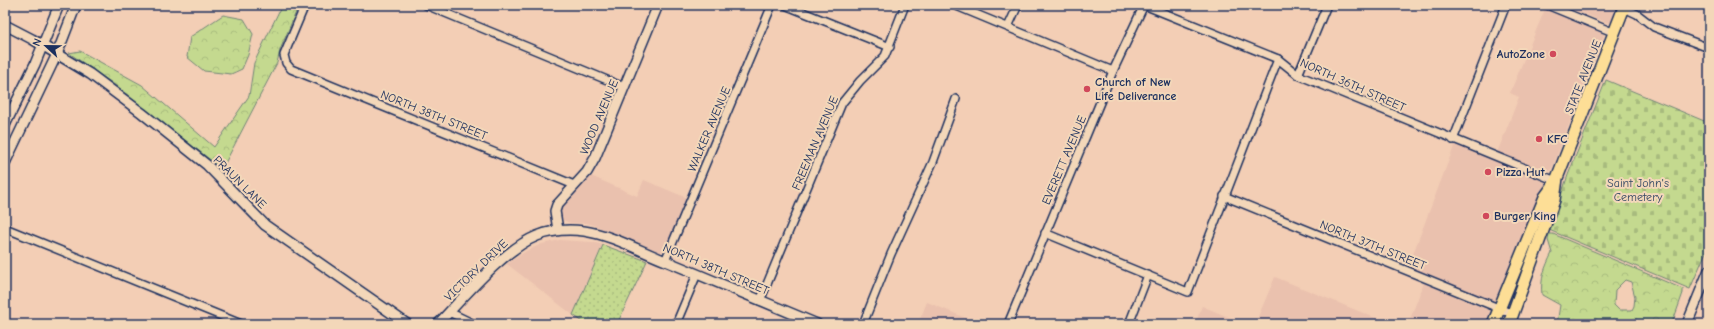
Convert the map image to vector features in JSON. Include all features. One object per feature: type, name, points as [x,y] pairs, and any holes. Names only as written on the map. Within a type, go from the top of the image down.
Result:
[{"type":"main road","points":[[5,125],[35,64],[58,5]]},
{"type":"main road","points":[[5,163],[57,54],[76,5]]},
{"type":"main road","name":"WOOD AVENUE","points":[[558,230],[555,211],[557,205],[574,185],[588,172],[598,153],[658,5]]},
{"type":"main road","name":"STATE AVENUE","points":[[1493,324],[1545,197],[1556,181],[1625,7]]},
{"type":"main road","points":[[5,25],[42,44]]},
{"type":"main road","name":"PRAUN LANE","points":[[42,44],[90,74],[194,153],[265,225],[407,324]]},
{"type":"main road","name":"STATE AVENUE","points":[[1511,319],[1554,200],[1556,181]]},
{"type":"main road","name":"NORTH 38TH STREET","points":[[558,230],[585,231],[602,235],[817,324]]},
{"type":"main road","name":"VICTORY DRIVE","points":[[438,324],[486,275],[521,244],[536,236],[558,230]]},
{"type":"main road","points":[[1687,324],[1709,270]]},
{"type":"street","name":"NORTH 38TH STREET","points":[[305,5],[284,55],[286,63],[291,69],[574,185]]},
{"type":"street","points":[[426,5],[624,87]]},
{"type":"street","name":"WALKER AVENUE","points":[[665,261],[772,5]]},
{"type":"street","points":[[785,5],[890,47]]},
{"type":"street","name":"FREEMAN AVENUE","points":[[760,301],[842,103],[860,81],[885,56],[890,47],[905,5]]},
{"type":"street","points":[[954,5],[1113,71]]},
{"type":"street","points":[[1008,27],[1018,5]]},
{"type":"street","name":"NORTH 36TH STREET","points":[[1144,5],[1278,59],[1298,75],[1453,140],[1556,181]]},
{"type":"street","name":"EVERETT AVENUE","points":[[1008,324],[1113,71],[1144,5]]},
{"type":"street","points":[[1298,75],[1328,5]]},
{"type":"street","points":[[1453,140],[1506,5]]},
{"type":"street","points":[[1547,5],[1614,33]]},
{"type":"street","points":[[1625,7],[1638,14],[1654,27],[1709,48]]},
{"type":"street","points":[[1045,234],[1188,292],[1278,59]]},
{"type":"street","points":[[863,324],[891,254],[933,162],[956,99]]},
{"type":"street","name":"NORTH 37TH STREET","points":[[1224,196],[1499,308],[1511,319]]},
{"type":"street","points":[[5,228],[241,324]]},
{"type":"street","points":[[676,324],[697,274]]},
{"type":"street","points":[[1129,324],[1148,275]]},
{"type":"street","points":[[449,312],[474,324]]},
{"type":"shaded area","points":[[1561,5],[1618,5],[1611,22],[1608,23]]},
{"type":"shaded area","points":[[1545,9],[1603,32],[1604,35],[1552,168],[1549,171],[1545,171],[1497,153],[1519,97],[1510,93]]},
{"type":"shaded area","points":[[1455,144],[1540,180],[1545,183],[1546,187],[1499,297],[1492,302],[1408,267]]},
{"type":"shaded area","points":[[591,176],[637,196],[644,180],[687,198],[665,250],[660,252],[587,223],[570,223],[563,220],[560,215],[560,208],[563,202]]},
{"type":"shaded area","points":[[560,240],[592,242],[603,245],[573,315],[507,264],[526,251],[542,244]]},
{"type":"shaded area","points":[[1275,277],[1390,324],[1255,324]]},
{"type":"shaded area","points":[[1424,283],[1489,310],[1491,312],[1487,324],[1408,324]]},
{"type":"shaded area","points":[[927,302],[980,324],[918,324]]},
{"type":"shaded area","points":[[1202,306],[1245,324],[1195,324]]},
{"type":"green space","points":[[282,5],[299,5],[280,50],[277,63],[222,169],[112,83],[69,53],[80,51],[142,85],[214,147],[249,96],[254,63]]},
{"type":"green space","points":[[223,15],[244,19],[253,34],[248,55],[242,69],[231,74],[204,71],[187,57],[190,37]]},
{"type":"green space","name":"Saint John's Cemetery","points":[[1606,80],[1709,123],[1709,245],[1690,289],[1549,230],[1568,175]]},
{"type":"green space","points":[[1549,234],[1553,234],[1683,289],[1672,324],[1557,324],[1560,305],[1542,295],[1544,273],[1552,253],[1548,240]],"holes":[[[1625,280],[1631,282],[1635,297],[1634,306],[1632,310],[1619,310],[1614,305],[1615,290]]]},
{"type":"green space","points":[[603,245],[647,261],[617,324],[586,324],[573,315]]},
{"type":"place","name":"AutoZone","points":[[1553,54]]},
{"type":"place","name":"Church of New Life Deliverance","points":[[1087,89]]},
{"type":"place","name":"KFC","points":[[1539,139]]},
{"type":"place","name":"Pizza Hut","points":[[1488,172]]},
{"type":"place","name":"Burger King","points":[[1486,216]]}]
